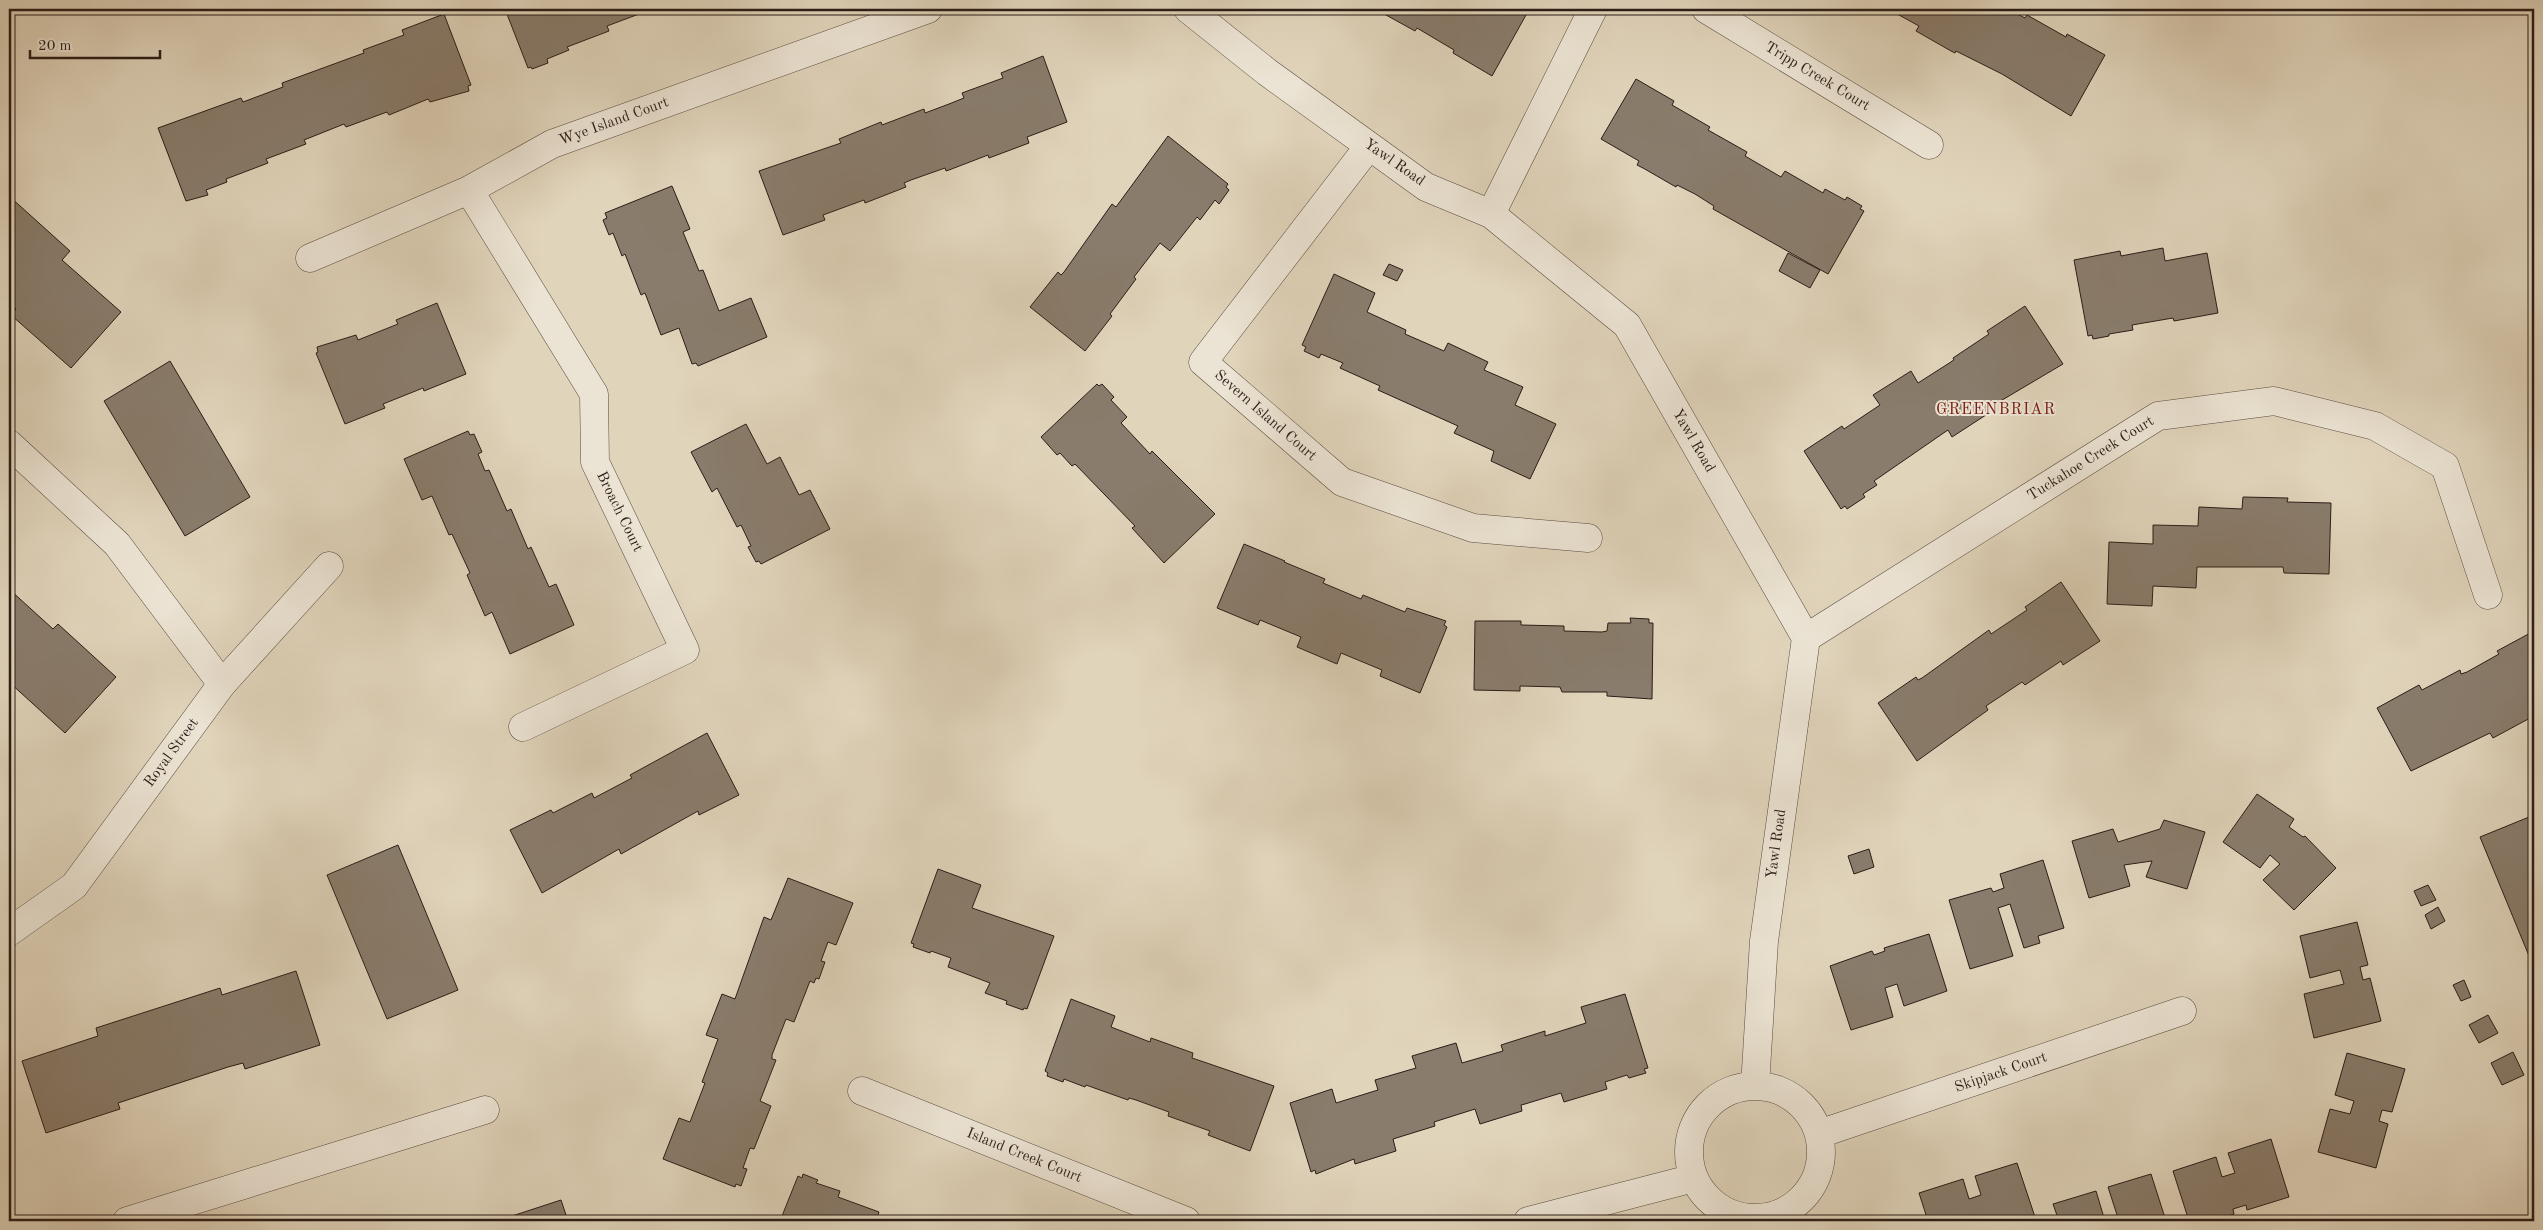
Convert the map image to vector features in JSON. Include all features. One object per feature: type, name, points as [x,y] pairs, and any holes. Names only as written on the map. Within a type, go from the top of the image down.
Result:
[{"type":"street","name":"Wye Island Court","points":[[310,258],[469,190],[552,144],[928,9]]},
{"type":"street","name":"Yawl Road","points":[[1188,9],[1267,72],[1426,187],[1490,214],[1627,325],[1806,638],[1764,940],[1755,1086]]},
{"type":"street","points":[[1490,214],[1593,9]]},
{"type":"street","name":"Tripp Creek Court","points":[[1706,9],[1929,145]]},
{"type":"street","name":"Severn Island Court","points":[[1370,146],[1203,362],[1342,482],[1473,528],[1588,538]]},
{"type":"street","name":"Broach Court","points":[[469,190],[594,394],[595,462],[685,650],[523,727]]},
{"type":"street","name":"Tuckahoe Creek Court","points":[[1806,638],[2158,416],[2274,401],[2375,426],[2445,466],[2488,595]]},
{"type":"street","points":[[9,444],[117,544],[222,684]]},
{"type":"street","name":"Royal Street","points":[[9,932],[74,886],[222,684],[329,566]]},
{"type":"street","name":"Skipjack Court","points":[[1819,1134],[2182,1011]]},
{"type":"street","points":[[1755,1086],[1776,1089],[1795,1099],[1810,1114],[1819,1134],[1822,1155],[1817,1177],[1795,1216],[1746,1219],[1724,1212],[1706,1198],[1694,1178],[1688,1157],[1690,1135],[1699,1115],[1714,1099],[1733,1089],[1755,1086]]},
{"type":"street","name":"Island Creek Court","points":[[862,1091],[1186,1221]]},
{"type":"street","points":[[128,1221],[485,1110]]},
{"type":"street","points":[[1528,1221],[1694,1178]]},
{"type":"building","points":[[505,9],[661,9],[648,14],[647,11],[607,26],[609,31],[567,47],[569,50],[547,59],[548,63],[532,69],[531,67],[528,68]]},
{"type":"building","points":[[1515,9],[1526,15],[1492,76],[1453,53],[1454,50],[1417,28],[1415,31],[1377,10]]},
{"type":"building","points":[[1888,9],[2008,9],[2025,18],[2027,15],[2066,37],[2067,34],[2105,55],[2071,116],[2002,74],[1956,51],[1955,53],[1951,51],[1916,31],[1919,26]]},
{"type":"building","points":[[444,14],[471,85],[468,86],[469,91],[430,102],[428,99],[389,115],[387,112],[346,127],[344,124],[304,140],[306,144],[266,159],[268,163],[226,179],[227,182],[206,190],[208,195],[186,201],[158,128],[241,98],[243,102],[283,87],[282,83],[364,53],[363,50],[404,35],[402,30]]},
{"type":"building","points":[[1043,56],[1067,122],[1027,137],[1029,143],[989,158],[988,155],[946,171],[945,168],[911,180],[904,183],[906,187],[865,203],[864,200],[823,215],[825,220],[783,235],[759,171],[841,143],[839,139],[881,122],[882,125],[924,109],[925,113],[964,98],[962,93],[1003,78],[1001,73]]},
{"type":"building","points":[[1636,79],[1674,101],[1672,105],[1710,127],[1708,130],[1747,152],[1745,156],[1781,177],[1785,171],[1823,193],[1825,189],[1845,200],[1847,197],[1862,206],[1860,209],[1864,211],[1828,274],[1713,209],[1714,206],[1695,194],[1677,185],[1676,187],[1637,165],[1639,161],[1601,139]]},
{"type":"building","points":[[1168,136],[1228,184],[1226,187],[1229,190],[1219,204],[1215,200],[1200,220],[1197,217],[1170,251],[1160,243],[1134,277],[1136,279],[1110,314],[1112,316],[1085,351],[1030,307],[1058,272],[1061,275],[1064,272],[1112,204],[1116,207]]},
{"type":"building","points":[[672,186],[690,229],[683,232],[699,271],[703,270],[719,311],[751,298],[767,337],[698,366],[696,363],[692,364],[679,328],[661,335],[645,293],[641,295],[625,254],[622,256],[613,233],[609,235],[603,220],[607,218],[605,213]]},
{"type":"building","points":[[9,196],[70,251],[62,260],[121,312],[71,368],[11,315],[16,309],[9,302]]},
{"type":"building","points":[[2163,248],[2165,261],[2207,253],[2218,313],[2174,321],[2173,318],[2132,325],[2133,330],[2093,339],[2092,335],[2088,336],[2074,260],[2120,251],[2121,256]]},
{"type":"building","points":[[1788,253],[1820,270],[1810,288],[1779,271]]},
{"type":"building","points":[[1389,264],[1403,270],[1397,281],[1383,275]]},
{"type":"building","points":[[1334,274],[1375,293],[1367,312],[1406,330],[1405,334],[1444,351],[1448,343],[1488,362],[1484,370],[1523,387],[1515,405],[1556,424],[1530,479],[1491,461],[1494,451],[1454,433],[1458,426],[1378,390],[1380,386],[1340,368],[1343,363],[1321,354],[1319,358],[1304,351],[1306,347],[1302,345]]},
{"type":"building","points":[[437,303],[466,374],[424,391],[423,388],[383,404],[385,408],[345,424],[316,353],[318,352],[317,347],[356,335],[358,340],[398,324],[396,320]]},
{"type":"building","points":[[2025,306],[2063,364],[1987,409],[1989,413],[1952,437],[1948,430],[1874,481],[1877,485],[1863,494],[1865,497],[1847,509],[1845,506],[1841,509],[1804,451],[1842,426],[1844,429],[1880,405],[1873,395],[1911,371],[1918,383],[1954,360],[1953,358],[1989,334],[1987,331]]},
{"type":"building","points":[[170,361],[250,497],[185,536],[104,401]]},
{"type":"building","points":[[1097,384],[1099,386],[1102,384],[1114,397],[1111,400],[1127,417],[1121,423],[1150,454],[1152,451],[1215,514],[1164,563],[1132,528],[1135,526],[1075,464],[1072,466],[1060,453],[1057,455],[1041,437]]},
{"type":"building","points":[[746,424],[767,464],[780,457],[799,495],[810,490],[830,529],[761,564],[759,561],[756,562],[748,547],[751,546],[741,525],[737,527],[717,488],[712,492],[691,452]]},
{"type":"building","points":[[468,431],[470,435],[474,434],[482,452],[478,454],[485,471],[489,470],[507,511],[511,509],[528,549],[531,547],[549,587],[556,584],[574,625],[510,654],[492,612],[485,616],[467,575],[470,573],[452,534],[449,535],[432,496],[422,500],[404,459]]},
{"type":"building","points":[[2243,497],[2288,498],[2287,502],[2331,503],[2329,574],[2284,573],[2283,567],[2197,567],[2196,588],[2153,586],[2152,606],[2107,604],[2109,542],[2153,544],[2153,525],[2198,526],[2199,507],[2242,509]]},
{"type":"building","points":[[1244,544],[1325,579],[1323,583],[1361,599],[1363,595],[1405,612],[1407,608],[1446,621],[1444,625],[1447,627],[1420,693],[1380,676],[1382,670],[1341,653],[1337,664],[1297,647],[1301,637],[1260,620],[1258,625],[1217,608]]},
{"type":"building","points":[[2061,582],[2100,641],[2063,665],[2061,661],[2025,685],[2022,682],[1986,706],[1988,710],[1917,761],[1878,703],[1916,677],[1918,680],[1922,678],[1989,630],[1991,634],[2027,610],[2025,607]]},
{"type":"building","points":[[9,589],[53,629],[58,624],[116,677],[65,733],[9,682]]},
{"type":"building","points":[[1630,618],[1649,619],[1649,623],[1653,623],[1652,699],[1607,696],[1607,692],[1562,692],[1560,687],[1520,686],[1520,691],[1474,690],[1475,621],[1521,621],[1521,625],[1564,626],[1564,631],[1602,632],[1607,631],[1608,623],[1631,623]]},
{"type":"building","points":[[2534,631],[2534,711],[2530,713],[2532,717],[2493,738],[2490,733],[2411,771],[2377,708],[2419,685],[2422,690],[2460,670],[2461,674],[2467,672],[2499,654],[2497,651]]},
{"type":"building","points":[[707,733],[739,795],[699,815],[698,811],[621,854],[619,849],[542,893],[510,830],[551,810],[553,813],[592,793],[594,798],[632,778],[630,775]]},
{"type":"building","points":[[2257,794],[2294,819],[2289,827],[2303,837],[2305,836],[2336,868],[2294,910],[2263,880],[2280,864],[2270,855],[2260,868],[2223,842]]},
{"type":"building","points":[[2534,815],[2534,968],[2480,837]]},
{"type":"building","points":[[2164,820],[2205,832],[2187,889],[2146,877],[2152,861],[2124,865],[2130,886],[2089,898],[2072,841],[2113,829],[2118,842],[2160,829]]},
{"type":"building","points":[[398,845],[458,990],[387,1019],[327,875]]},
{"type":"building","points":[[1869,849],[1874,867],[1854,874],[1848,856]]},
{"type":"building","points":[[2043,860],[2064,928],[2038,936],[2040,943],[2024,948],[2010,904],[1998,908],[2013,956],[1970,969],[1949,900],[1991,888],[1993,892],[2004,888],[2000,874]]},
{"type":"building","points":[[938,869],[981,885],[972,908],[1054,936],[1027,1009],[1024,1008],[1023,1010],[1006,1004],[1007,1001],[985,993],[990,983],[948,967],[951,958],[913,947],[914,944],[911,943]]},
{"type":"building","points":[[788,878],[853,903],[836,945],[828,942],[821,961],[825,962],[819,979],[816,978],[814,983],[810,981],[794,1022],[786,1019],[772,1055],[772,1059],[776,1060],[760,1101],[771,1106],[754,1149],[750,1148],[743,1168],[747,1169],[741,1186],[736,1184],[735,1187],[663,1159],[679,1118],[690,1122],[705,1083],[702,1082],[718,1039],[706,1035],[722,994],[735,999],[764,917],[771,920]]},
{"type":"building","points":[[2428,885],[2436,900],[2421,906],[2414,891]]},
{"type":"building","points":[[2438,907],[2445,921],[2431,929],[2425,915]]},
{"type":"building","points":[[2357,922],[2368,965],[2360,967],[2363,980],[2370,978],[2381,1021],[2314,1038],[2304,994],[2344,984],[2340,970],[2310,978],[2300,936]]},
{"type":"building","points":[[1929,934],[1947,991],[1904,1006],[1897,984],[1885,988],[1893,1017],[1851,1030],[1830,966],[1872,951],[1874,955],[1885,951],[1884,948]]},
{"type":"building","points":[[296,971],[320,1045],[245,1069],[243,1063],[228,1067],[118,1103],[120,1109],[46,1133],[22,1061],[98,1036],[96,1028],[220,988],[222,995]]},
{"type":"building","points":[[2464,980],[2471,997],[2461,1001],[2453,985]]},
{"type":"building","points":[[1625,994],[1648,1068],[1644,1069],[1646,1073],[1629,1078],[1627,1075],[1605,1082],[1607,1089],[1564,1102],[1561,1093],[1521,1105],[1522,1111],[1480,1124],[1475,1109],[1434,1122],[1435,1126],[1393,1139],[1396,1151],[1355,1164],[1354,1159],[1316,1174],[1315,1170],[1311,1172],[1290,1103],[1332,1089],[1336,1103],[1378,1090],[1375,1080],[1416,1068],[1412,1056],[1456,1043],[1462,1063],[1503,1051],[1501,1045],[1545,1031],[1545,1036],[1586,1023],[1581,1007]]},
{"type":"building","points":[[1071,999],[1115,1016],[1111,1027],[1150,1042],[1151,1038],[1193,1053],[1192,1058],[1274,1086],[1250,1151],[1208,1135],[1210,1131],[1168,1116],[1169,1112],[1086,1085],[1085,1087],[1064,1079],[1063,1082],[1047,1076],[1048,1073],[1045,1071]]},
{"type":"building","points":[[2488,1015],[2498,1033],[2479,1043],[2469,1025]]},
{"type":"building","points":[[2513,1052],[2524,1075],[2502,1085],[2491,1063]]},
{"type":"building","points":[[2347,1053],[2405,1069],[2392,1112],[2382,1110],[2379,1121],[2388,1124],[2376,1168],[2318,1152],[2330,1109],[2350,1114],[2354,1101],[2335,1095]]},
{"type":"building","points":[[2271,1139],[2289,1197],[2247,1210],[2246,1205],[2233,1209],[2234,1214],[2211,1221],[2189,1221],[2173,1171],[2216,1157],[2222,1177],[2235,1173],[2228,1153]]},
{"type":"building","points":[[2017,1163],[2036,1220],[1928,1221],[1919,1193],[1963,1179],[1969,1199],[1981,1195],[1975,1176]]},
{"type":"building","points":[[803,1174],[818,1180],[816,1183],[840,1191],[838,1197],[879,1212],[878,1215],[896,1221],[780,1221],[798,1176],[802,1178]]},
{"type":"building","points":[[2151,1174],[2166,1221],[2119,1221],[2108,1187]]},
{"type":"building","points":[[2096,1191],[2105,1221],[2059,1221],[2053,1204]]},
{"type":"building","points":[[561,1200],[568,1221],[496,1221],[509,1217]]},
{"type":"district","name":"GREENBRIAR","points":[[1996,410]]}]
